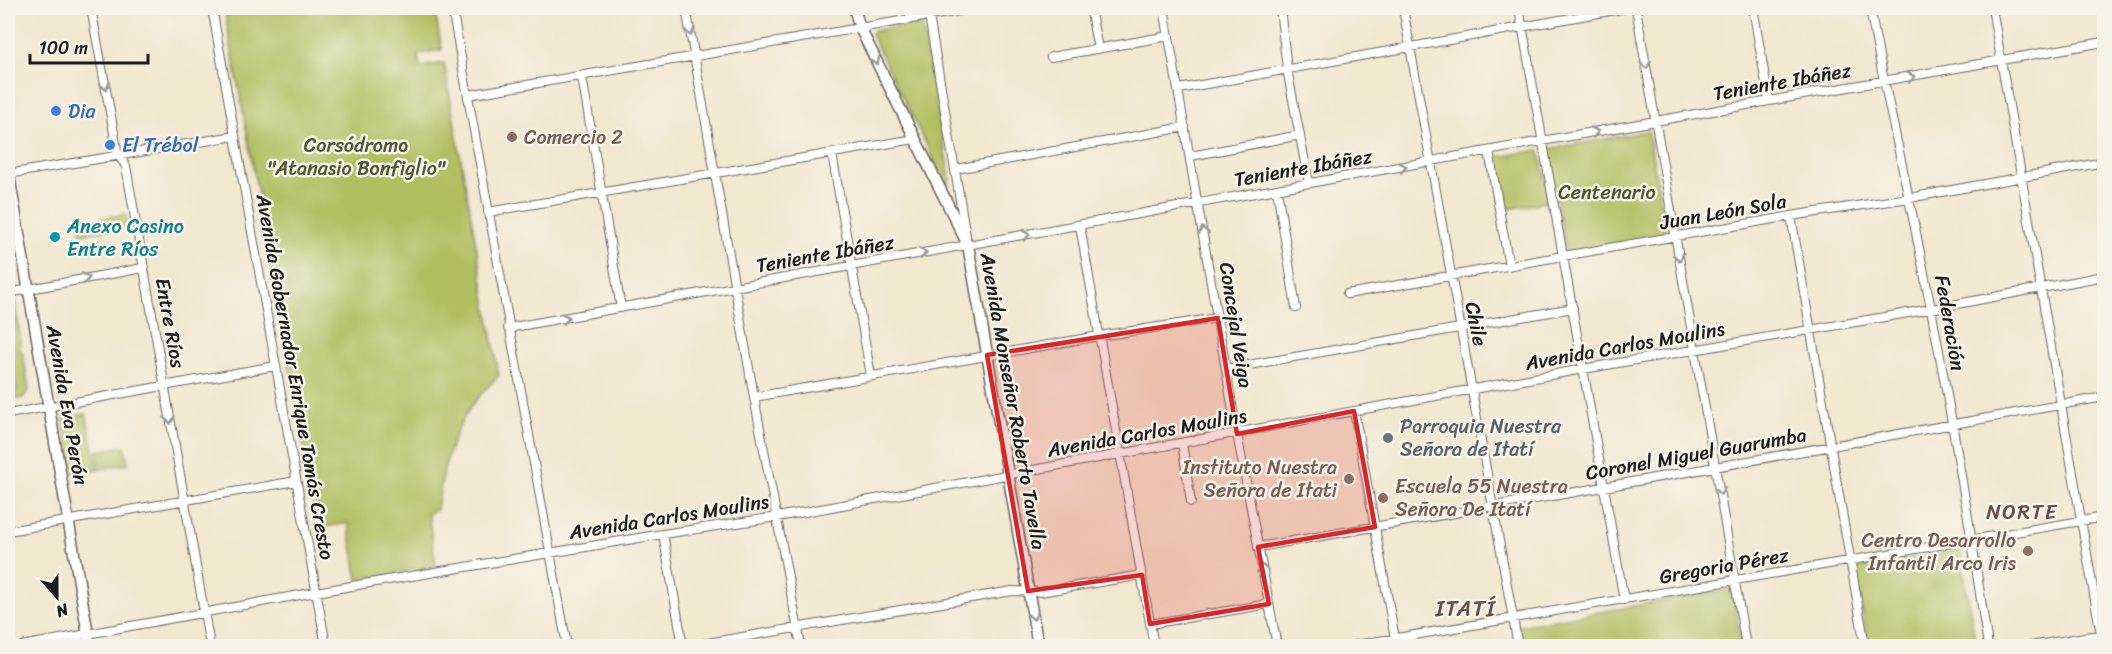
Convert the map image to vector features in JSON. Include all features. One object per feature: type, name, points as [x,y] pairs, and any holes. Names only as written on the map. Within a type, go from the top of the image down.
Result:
[{"type":"main road","name":"Avenida Monseñor Roberto Tavella","points":[[854,8],[860,28],[968,245],[1038,646]]},
{"type":"main road","name":"Avenida Eva Perón","points":[[8,172],[90,646]]},
{"type":"street","name":"Entre Ríos","points":[[91,8],[118,155],[126,166],[210,646]]},
{"type":"street","name":"Avenida Gobernador Enrique Tomás Cresto","points":[[212,8],[326,646]]},
{"type":"street","points":[[452,8],[567,646]]},
{"type":"street","points":[[686,8],[754,397],[801,646]]},
{"type":"street","points":[[468,95],[976,8]]},
{"type":"street","points":[[1090,8],[1098,49]]},
{"type":"street","name":"Concejal Veiga","points":[[1164,8],[1237,434],[1277,646]]},
{"type":"street","points":[[1280,8],[1287,69],[1309,183]]},
{"type":"street","name":"Chile","points":[[1402,8],[1518,646]]},
{"type":"street","points":[[1519,8],[1624,600]]},
{"type":"street","points":[[1179,89],[1626,8]]},
{"type":"street","points":[[1636,8],[1746,646]]},
{"type":"street","points":[[1753,8],[1769,101]]},
{"type":"street","name":"Federación","points":[[1870,8],[1882,82],[1909,198],[1931,309],[1972,539],[1988,646]]},
{"type":"street","points":[[1992,8],[2103,634],[2103,646]]},
{"type":"street","points":[[929,16],[968,245]]},
{"type":"street","points":[[1051,57],[1170,36]]},
{"type":"street","name":"Teniente Ibáñez","points":[[508,328],[2104,42]]},
{"type":"street","points":[[582,76],[621,308]]},
{"type":"street","points":[[956,169],[1185,127]]},
{"type":"street","points":[[1191,156],[1300,135]]},
{"type":"street","points":[[8,172],[235,136]]},
{"type":"street","points":[[488,212],[915,139]]},
{"type":"street","points":[[1489,151],[1509,266]]},
{"type":"street","points":[[832,154],[871,376]]},
{"type":"street","name":"Juan León Sola","points":[[1347,294],[1791,216],[1909,198],[2104,162]]},
{"type":"street","points":[[1277,189],[1296,308]]},
{"type":"street","points":[[1791,216],[1865,646]]},
{"type":"street","points":[[1080,226],[1154,646]]},
{"type":"street","points":[[8,293],[143,268]]},
{"type":"street","name":"Avenida Carlos Moulins","points":[[22,646],[316,592],[777,517],[1008,476],[1583,369],[1931,309],[2104,276]]},
{"type":"street","points":[[1226,369],[1573,308]]},
{"type":"street","points":[[754,397],[987,355],[1218,318]]},
{"type":"street","points":[[8,414],[275,366]]},
{"type":"street","name":"Coronel Miguel Guarumba","points":[[1258,547],[1604,488],[2104,397]]},
{"type":"street","points":[[1354,411],[1395,639]]},
{"type":"street","points":[[1182,443],[1191,502]]},
{"type":"street","points":[[8,531],[296,481]]},
{"type":"street","name":"Gregoria Pérez","points":[[1350,646],[2104,517]]},
{"type":"street","points":[[663,534],[683,646]]},
{"type":"street","points":[[690,646],[1012,591],[1041,592],[1142,575]]},
{"type":"street","points":[[1150,624],[1269,604]]},
{"type":"street","points":[[2031,646],[2103,634]]},
{"type":"highlighted area","points":[[1218,318],[1237,434],[1354,411],[1375,527],[1258,547],[1269,604],[1150,624],[1142,575],[1028,591],[987,355]]},
{"type":"green space","name":"Corsódromo \"Atanasio Bonfiglio\"","points":[[224,8],[434,8],[442,50],[418,54],[420,67],[444,63],[499,375],[461,422],[447,459],[437,510],[428,513],[436,566],[358,580],[348,523],[319,528]]},
{"type":"green space","points":[[919,23],[922,25],[950,179],[948,184],[871,34],[873,31]]},
{"type":"green space","name":"Centenario","points":[[1648,131],[1666,235],[1566,253],[1548,149]]},
{"type":"green space","name":"Centenario","points":[[1539,150],[1551,201],[1503,210],[1494,160],[1497,157]]},
{"type":"green space","points":[[126,214],[128,226],[81,234],[79,222]]},
{"type":"green space","points":[[15,301],[21,343],[19,349],[23,353],[29,390],[23,398],[8,400],[8,393],[17,391],[12,369],[8,370],[8,303]]},
{"type":"green space","points":[[86,414],[98,470],[74,475],[63,421],[65,417]]},
{"type":"green space","points":[[125,446],[128,464],[100,469],[97,451]]},
{"type":"green space","points":[[1960,550],[1976,646],[1868,646],[1855,568]]},
{"type":"green space","points":[[1732,589],[1742,646],[1517,646],[1513,627]]},
{"type":"place","name":"Dia","points":[[56,111]]},
{"type":"place","name":"Comercio 2","points":[[512,137]]},
{"type":"place","name":"El Trébol","points":[[110,145]]},
{"type":"place","name":"Anexo Casino Entre Ríos","points":[[55,237]]},
{"type":"place","name":"Parroquia Nuestra Señora de Itatí","points":[[1388,438]]},
{"type":"place","name":"Instituto Nuestra Señora de Itati","points":[[1349,479]]},
{"type":"place","name":"Escuela 55 Nuestra Señora De Itatí","points":[[1383,498]]},
{"type":"place","name":"Centro Desarrollo Infantil Arco Iris","points":[[2028,551]]},
{"type":"district","name":"NORTE","points":[[2022,512]]},
{"type":"district","name":"ITATÍ","points":[[1466,608]]}]
